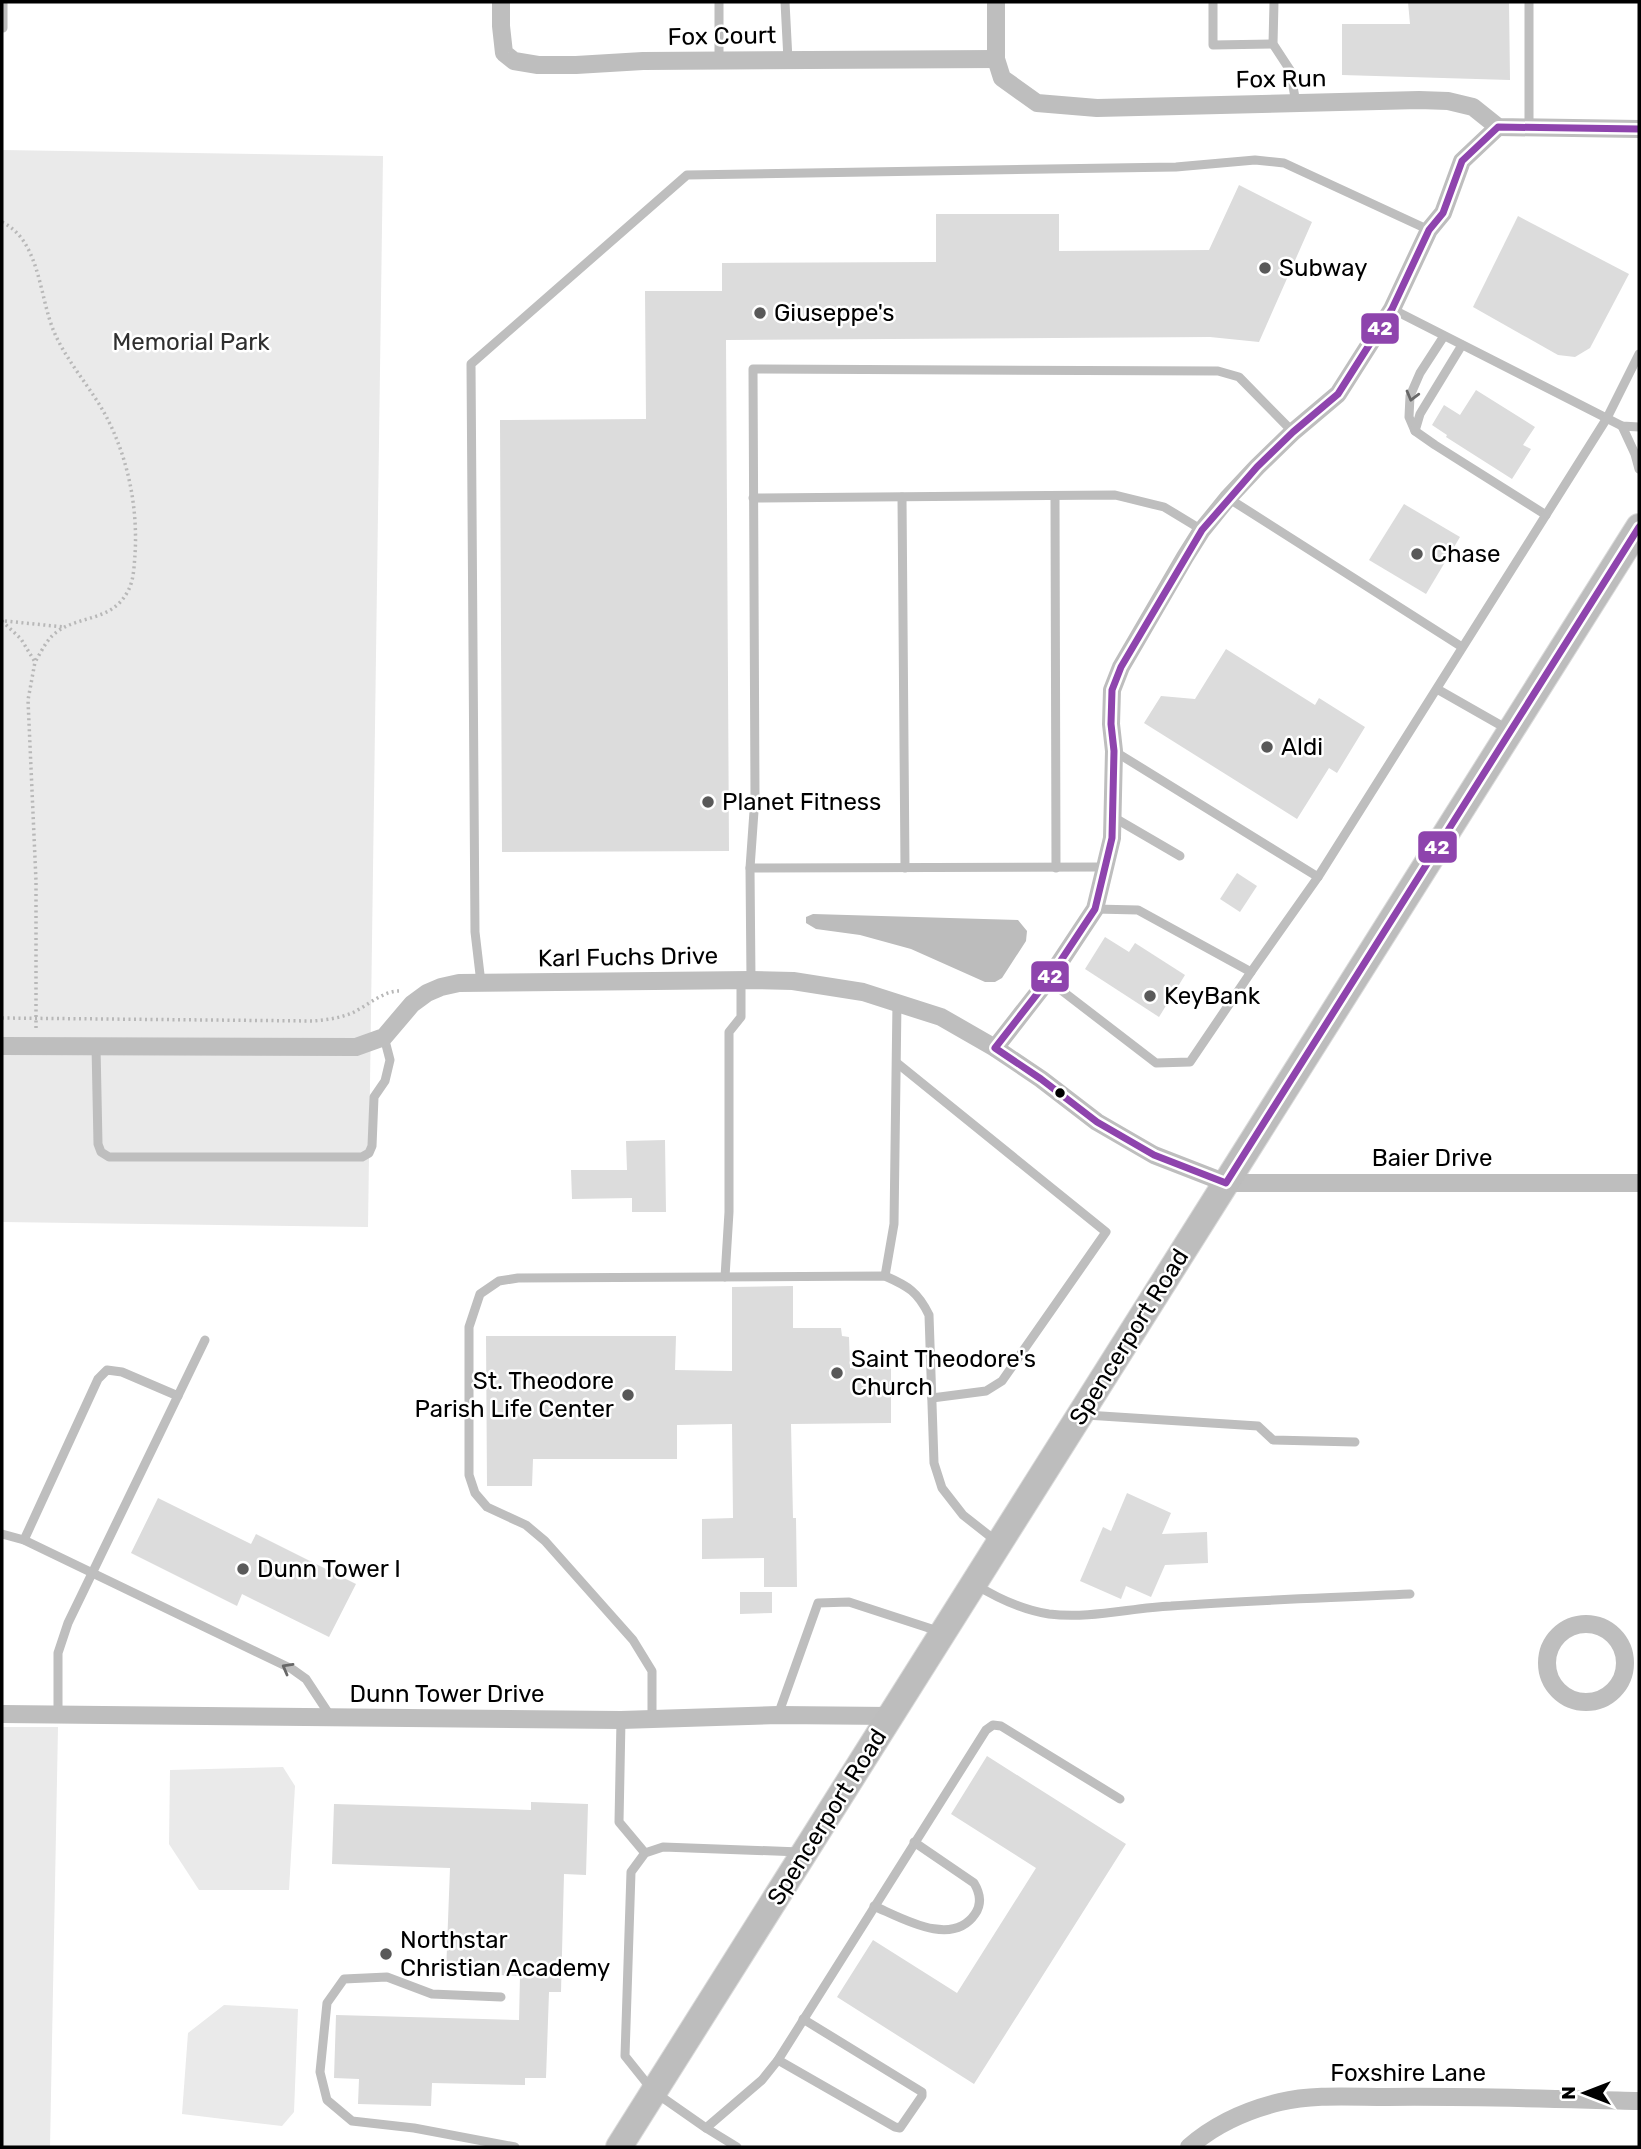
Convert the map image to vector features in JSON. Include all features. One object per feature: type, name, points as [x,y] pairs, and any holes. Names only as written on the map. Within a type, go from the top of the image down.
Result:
[{"type":"main road","name":"Spencerport Road","points":[[619,2147],[1510,731],[1624,558],[1639,527]]},
{"type":"street","name":"Fox Court","points":[[501,2],[504,53],[514,61],[538,65],[643,61],[996,59]]},
{"type":"street","points":[[996,2],[996,59]]},
{"type":"street","name":"Fox Run","points":[[996,59],[1002,78],[1037,103],[1097,108],[1419,100],[1473,107],[1497,127]]},
{"type":"street","points":[[995,1048],[1048,980],[1095,909],[1112,838],[1112,690],[1121,667],[1202,530],[1257,467],[1338,394],[1392,309],[1429,230],[1443,213],[1462,161],[1497,127],[1639,129]]},
{"type":"street","name":"Karl Fuchs Drive","points":[[384,1037],[412,1004],[427,993],[459,983],[746,980],[828,985],[897,1002],[941,1017],[995,1048],[1097,1122],[1154,1155],[1226,1183]]},
{"type":"street","points":[[2,1046],[337,1048],[356,1047],[384,1037]]},
{"type":"street","name":"Baier Drive","points":[[1226,1183],[1639,1183]]},
{"type":"street","points":[[1585,1624],[1610,1632],[1619,1642],[1632,1669],[1605,1698],[1580,1702],[1568,1699],[1558,1692],[1547,1669],[1547,1657],[1560,1633],[1585,1624]]},
{"type":"street","name":"Dunn Tower Drive","points":[[2,1714],[621,1720],[778,1715],[891,1716]]},
{"type":"street","name":"Foxshire Lane","points":[[1189,2147],[1204,2134],[1243,2114],[1281,2102],[1318,2098],[1451,2096],[1639,2101]]},
{"type":"lane","points":[[3,2],[3,28]]},
{"type":"lane","points":[[719,2],[719,61]]},
{"type":"lane","points":[[785,2],[788,60]]},
{"type":"lane","points":[[1213,2],[1213,45],[1273,44]]},
{"type":"lane","points":[[1274,2],[1273,44],[1290,70],[1296,103]]},
{"type":"lane","points":[[1529,2],[1529,126]]},
{"type":"lane","points":[[481,983],[475,932],[471,364],[687,175],[1162,167],[1255,160],[1284,163],[1429,230]]},
{"type":"lane","points":[[1392,309],[1622,426],[1639,427]]},
{"type":"lane","points":[[1444,336],[1420,373],[1410,396],[1409,416],[1415,431],[1546,515]]},
{"type":"lane","points":[[1415,431],[1420,414],[1462,345]]},
{"type":"lane","points":[[1048,980],[1156,1063],[1190,1062],[1318,877],[1607,418],[1639,354]]},
{"type":"lane","points":[[725,1278],[729,1212],[729,1032],[741,1017],[746,980],[755,797],[752,369],[1218,371],[1239,377],[1293,432]]},
{"type":"lane","points":[[1622,426],[1639,469]]},
{"type":"lane","points":[[753,498],[1115,495],[1164,507],[1202,530]]},
{"type":"lane","points":[[1055,496],[1056,868]]},
{"type":"lane","points":[[902,497],[905,868]]},
{"type":"lane","points":[[1228,498],[1462,647]]},
{"type":"lane","points":[[1437,689],[1510,731]]},
{"type":"lane","points":[[1114,751],[1318,877]]},
{"type":"lane","points":[[1112,817],[1180,856]]},
{"type":"lane","points":[[750,868],[1105,867]]},
{"type":"lane","points":[[1095,909],[1138,910],[1251,972]]},
{"type":"lane","points":[[885,1276],[894,1224],[897,1002]]},
{"type":"lane","points":[[96,1046],[98,1144],[101,1152],[109,1157],[362,1157],[369,1153],[372,1146],[373,1097],[385,1082],[390,1060],[384,1037]]},
{"type":"lane","points":[[897,1063],[1106,1232],[1002,1381],[986,1391],[932,1398]]},
{"type":"lane","points":[[653,1720],[652,1671],[634,1640],[545,1541],[526,1525],[487,1507],[475,1493],[469,1475],[469,1327],[480,1294],[499,1280],[885,1276],[907,1286],[922,1300],[929,1315],[934,1463],[942,1488],[963,1515],[1000,1544]]},
{"type":"lane","points":[[58,1715],[58,1653],[68,1623],[205,1340]]},
{"type":"lane","points":[[24,1540],[98,1379],[107,1370],[122,1371],[178,1396]]},
{"type":"lane","points":[[1081,1414],[1258,1426],[1273,1440],[1355,1443]]},
{"type":"lane","points":[[2,1534],[24,1540],[292,1669],[306,1679],[332,1718]]},
{"type":"lane","points":[[974,1584],[1000,1600],[1023,1608],[1050,1614],[1083,1615],[1168,1606],[1410,1594]]},
{"type":"lane","points":[[778,1715],[818,1603],[849,1602],[943,1633]]},
{"type":"lane","points":[[621,1720],[619,1822],[645,1853]]},
{"type":"lane","points":[[706,2128],[762,2080],[778,2060],[986,1730],[993,1725],[1000,1726],[1120,1799]]},
{"type":"lane","points":[[874,1906],[941,1931],[967,1922],[976,1913],[979,1891],[974,1883],[914,1842]]},
{"type":"lane","points":[[737,2147],[653,2091],[625,2056],[631,1872],[645,1853],[663,1847],[805,1852]]},
{"type":"lane","points":[[501,1997],[432,1994],[387,1978],[344,1979],[327,2003],[320,2072],[327,2100],[352,2121],[414,2128],[515,2147]]},
{"type":"lane","points":[[778,2060],[895,2127],[900,2128],[922,2096],[922,2092],[803,2019]]},
{"type":"path","points":[[2,222],[10,226],[26,244],[57,339],[114,434],[135,506],[134,572],[129,591],[117,605],[101,616],[65,627],[53,635],[35,663],[28,700],[36,881],[36,1046]]},
{"type":"path","points":[[2,621],[65,627]]},
{"type":"path","points":[[2,621],[20,639],[35,663]]},
{"type":"path","points":[[2,1018],[313,1021],[342,1017],[396,990],[401,991],[412,1004]]},
{"type":"green space","name":"Memorial Park","points":[[2,150],[383,156],[368,1227],[2,1222]]},
{"type":"green space","points":[[2,1727],[58,1727],[50,2147],[2,2147]]},
{"type":"green space","points":[[283,1767],[295,1786],[289,1890],[199,1890],[169,1844],[170,1770]]},
{"type":"green space","points":[[224,2005],[298,2009],[294,2112],[282,2126],[182,2114],[188,2033]]},
{"type":"shaded area","points":[[813,914],[1018,920],[1027,931],[1026,941],[1002,978],[995,982],[985,982],[911,949],[860,935],[816,929],[806,923],[806,917]]},
{"type":"building","points":[[1408,2],[1509,2],[1510,80],[1342,75],[1342,24],[1410,24]]},
{"type":"building","points":[[1239,185],[1312,222],[1259,342],[1210,337],[726,340],[729,851],[502,852],[500,420],[646,419],[645,291],[722,291],[722,263],[936,262],[936,214],[1059,214],[1059,251],[1209,250]]},
{"type":"building","points":[[1518,216],[1629,274],[1590,348],[1575,357],[1558,355],[1473,307]]},
{"type":"building","points":[[1476,390],[1535,427],[1523,445],[1531,449],[1512,479],[1446,437],[1447,435],[1432,425],[1444,405],[1460,415]]},
{"type":"building","points":[[1404,504],[1460,537],[1426,594],[1369,560]]},
{"type":"building","name":"Aldi","points":[[1226,649],[1315,705],[1319,698],[1365,727],[1337,773],[1329,768],[1297,819],[1144,723],[1161,696],[1195,699]]},
{"type":"building","points":[[1237,873],[1257,886],[1240,912],[1220,899]]},
{"type":"building","name":"KeyBank","points":[[1105,937],[1129,952],[1135,943],[1185,975],[1159,1017],[1085,969]]},
{"type":"building","points":[[665,1140],[666,1212],[632,1212],[632,1198],[572,1199],[571,1170],[627,1170],[626,1141]]},
{"type":"building","name":"St. Theodore Parish Life Center","points":[[793,1286],[793,1328],[841,1328],[842,1336],[849,1337],[850,1368],[891,1367],[891,1423],[791,1424],[797,1587],[764,1587],[764,1558],[702,1559],[702,1519],[733,1518],[732,1424],[677,1425],[677,1459],[533,1459],[532,1486],[487,1486],[486,1336],[676,1336],[675,1370],[732,1371],[732,1287]]},
{"type":"building","points":[[1127,1493],[1171,1513],[1162,1534],[1207,1532],[1208,1563],[1165,1565],[1151,1597],[1126,1586],[1121,1599],[1080,1581],[1103,1527],[1111,1531]]},
{"type":"building","name":"Dunn Tower I","points":[[158,1498],[251,1544],[256,1534],[356,1584],[329,1637],[242,1594],[237,1606],[131,1553]]},
{"type":"building","points":[[740,1592],[772,1592],[772,1613],[740,1614]]},
{"type":"building","points":[[987,1756],[1126,1844],[974,2084],[837,1997],[873,1940],[957,1993],[1036,1868],[951,1814]]},
{"type":"building","name":"Northstar Christian Academy","points":[[531,1802],[588,1804],[586,1875],[564,1874],[561,1992],[549,1992],[546,2078],[525,2078],[525,2085],[432,2083],[431,2106],[358,2104],[359,2079],[334,2078],[336,2015],[519,2020],[520,1976],[446,1973],[450,1868],[332,1864],[334,1804],[531,1810]]},
{"type":"transit line","name":"42","points":[[1639,129],[1498,127],[1462,161],[1443,213],[1429,230],[1392,309],[1338,394],[1257,467],[1202,530],[1121,667],[1112,690],[1112,838],[1095,909],[1048,980],[995,1048],[1097,1122],[1154,1155],[1226,1183],[1639,527]]},
{"type":"place","name":"Subway","points":[[1265,268]]},
{"type":"place","name":"Giuseppe's","points":[[760,313]]},
{"type":"place","name":"Chase","points":[[1417,554]]},
{"type":"place","name":"Aldi","points":[[1267,747]]},
{"type":"place","name":"Planet Fitness","points":[[708,802]]},
{"type":"place","name":"KeyBank","points":[[1150,996]]},
{"type":"place","name":"Saint Theodore's Church","points":[[837,1373]]},
{"type":"place","name":"St. Theodore Parish Life Center","points":[[628,1395]]},
{"type":"place","name":"Dunn Tower I","points":[[243,1569]]},
{"type":"place","name":"Northstar Christian Academy","points":[[386,1954]]}]
